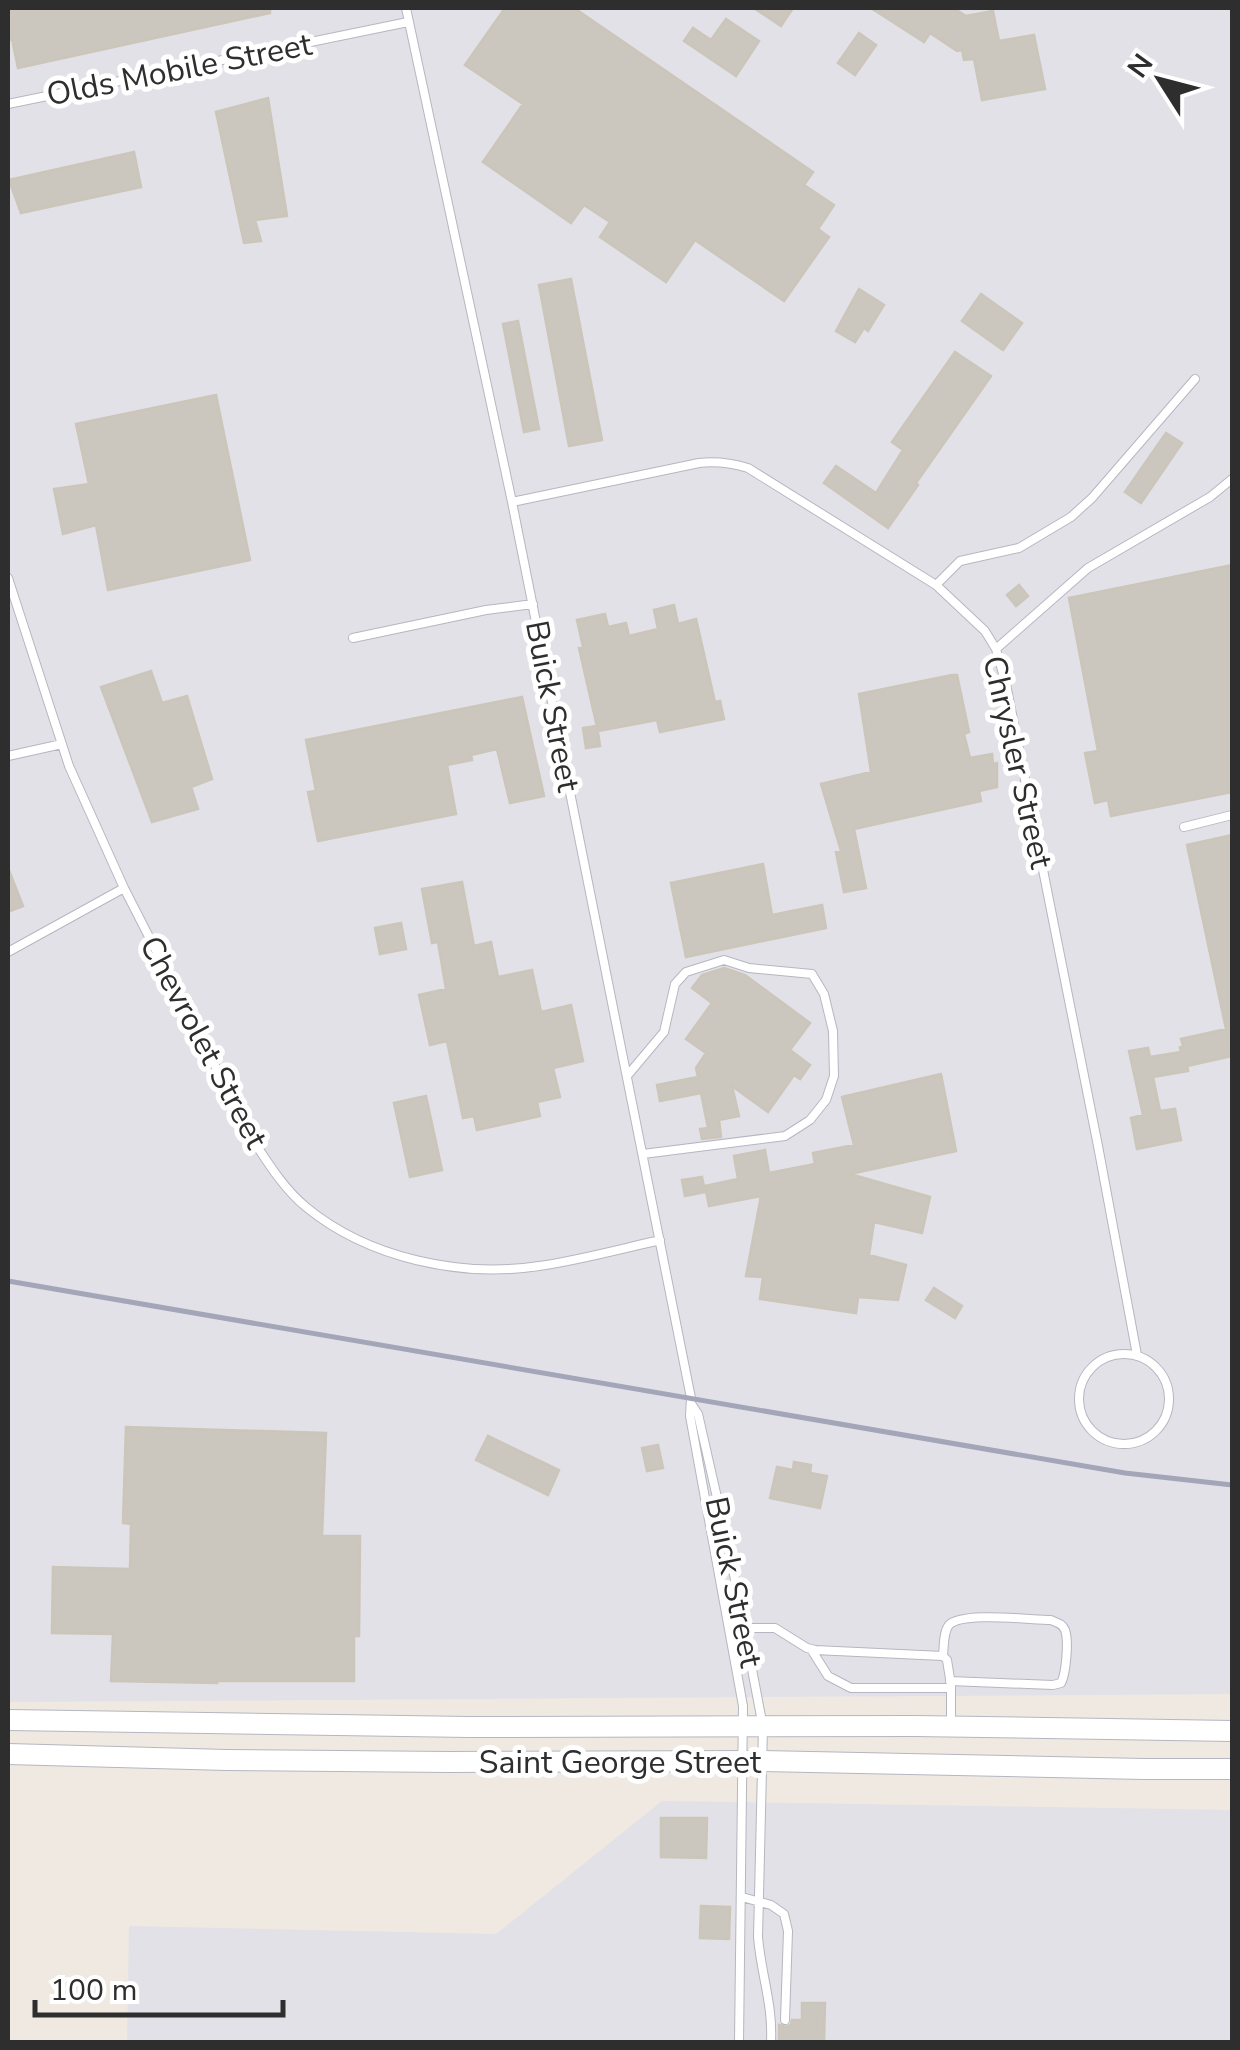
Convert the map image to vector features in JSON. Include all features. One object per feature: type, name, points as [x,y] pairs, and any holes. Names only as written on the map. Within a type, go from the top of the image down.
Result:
[{"type":"main road","name":"Saint George Street","points":[[8,1720],[1232,1731]]},
{"type":"main road","name":"Saint George Street","points":[[8,1754],[394,1762],[753,1761],[1232,1769]]},
{"type":"lane","name":"Buick Street","points":[[406,8],[512,502],[643,1154],[742,1689],[753,1727],[753,1761]]},
{"type":"lane","name":"Olds Mobile Street","points":[[8,104],[408,22]]},
{"type":"lane","points":[[936,585],[960,561],[1018,548],[1071,518],[1195,379]]},
{"type":"lane","name":"Chrysler Street","points":[[512,502],[699,462],[726,462],[748,468],[936,585],[985,631],[996,649],[1014,722],[1137,1355]]},
{"type":"lane","points":[[996,649],[1088,568],[1210,497],[1232,479]]},
{"type":"lane","name":"Chevrolet Street","points":[[8,583],[62,744],[124,888],[252,1140],[304,1206],[355,1238],[390,1253],[448,1266],[539,1266],[660,1240]]},
{"type":"lane","points":[[353,638],[532,604]]},
{"type":"lane","points":[[8,756],[62,744]]},
{"type":"lane","points":[[1184,827],[1232,815]]},
{"type":"lane","points":[[8,952],[124,888]]},
{"type":"lane","points":[[627,1076],[664,1032],[675,984],[689,971],[724,960],[749,968],[812,974],[824,994],[833,1031],[834,1076],[826,1100],[810,1120],[785,1136],[643,1154]]},
{"type":"lane","points":[[1137,1355],[1152,1362],[1163,1375],[1169,1391],[1169,1408],[1152,1436],[1136,1443],[1104,1440],[1090,1430],[1081,1416],[1078,1399],[1082,1383],[1090,1368],[1104,1358],[1137,1355]]},
{"type":"lane","name":"Buick Street","points":[[692,1405],[698,1414],[745,1628],[753,1761]]},
{"type":"lane","points":[[811,1649],[828,1676],[851,1688],[1053,1685],[1061,1683],[1065,1676],[1065,1630],[1051,1620],[969,1618],[950,1623],[943,1656]]},
{"type":"lane","points":[[745,1628],[775,1628],[811,1649],[943,1656],[951,1685],[952,1727]]},
{"type":"lane","points":[[740,2042],[742,1897],[753,1761]]},
{"type":"lane","points":[[753,1761],[760,1958],[772,2010],[771,2042]]},
{"type":"lane","points":[[742,1897],[784,1914],[786,2020]]},
{"type":"shaded area","points":[[8,8],[1232,8],[1232,1694],[8,1702]]},
{"type":"shaded area","points":[[662,1801],[1232,1810],[1232,2042],[127,2042],[129,1926],[496,1934]]},
{"type":"building","points":[[8,8],[270,8],[270,13],[18,68],[12,39],[8,40]]},
{"type":"building","points":[[505,8],[574,8],[813,172],[804,185],[834,205],[818,229],[829,237],[784,301],[695,240],[666,282],[600,237],[610,222],[584,205],[571,223],[483,162],[523,104],[465,65]]},
{"type":"building","points":[[754,8],[793,8],[781,26]]},
{"type":"building","points":[[871,8],[953,8],[966,16],[993,11],[999,41],[1034,35],[1045,89],[982,100],[974,59],[964,60],[962,50],[957,51],[930,33],[924,42]]},
{"type":"building","points":[[726,19],[759,41],[736,76],[684,41],[693,28],[711,40]]},
{"type":"building","points":[[859,33],[876,45],[855,75],[838,63]]},
{"type":"building","points":[[268,98],[287,216],[255,220],[261,241],[244,243],[216,112]]},
{"type":"building","points":[[134,152],[141,187],[21,213],[9,180]]},
{"type":"building","points":[[571,279],[602,440],[569,446],[539,285]]},
{"type":"building","points":[[859,289],[884,305],[868,331],[864,328],[855,342],[836,331]]},
{"type":"building","points":[[981,294],[1022,323],[1003,350],[962,321]]},
{"type":"building","points":[[518,321],[539,429],[524,432],[503,324]]},
{"type":"building","points":[[955,352],[991,376],[888,528],[824,483],[836,466],[876,493],[903,450],[892,442]]},
{"type":"building","points":[[216,395],[250,560],[108,590],[96,525],[63,534],[54,489],[89,484],[76,424]]},
{"type":"building","points":[[1166,433],[1182,443],[1141,503],[1125,492]]},
{"type":"building","points":[[1232,565],[1232,792],[1111,816],[1108,800],[1095,803],[1085,753],[1098,751],[1069,598]]},
{"type":"building","points":[[1019,585],[1028,596],[1016,606],[1007,595]]},
{"type":"building","points":[[674,605],[678,624],[696,619],[715,702],[720,701],[724,719],[660,732],[657,720],[598,731],[579,648],[583,647],[577,620],[605,614],[608,627],[626,623],[629,636],[658,629],[654,610]]},
{"type":"building","points":[[151,671],[162,703],[187,696],[212,779],[191,787],[198,809],[152,822],[101,687]]},
{"type":"building","points":[[957,675],[969,732],[964,734],[970,758],[992,754],[993,764],[997,763],[997,787],[979,791],[981,801],[854,829],[866,888],[844,892],[836,852],[841,851],[821,784],[871,772],[859,694]]},
{"type":"building","points":[[522,697],[544,796],[510,803],[497,749],[447,765],[456,814],[318,841],[308,792],[316,791],[306,740]]},
{"type":"building","points":[[597,726],[600,746],[586,748],[583,728]]},
{"type":"building","points":[[1232,835],[1232,1056],[1187,1066],[1188,1071],[1153,1077],[1160,1111],[1175,1109],[1181,1140],[1137,1149],[1131,1118],[1143,1115],[1129,1051],[1148,1048],[1150,1057],[1181,1052],[1181,1039],[1226,1029],[1187,845]]},
{"type":"building","points":[[763,864],[772,915],[822,905],[826,928],[686,957],[671,883]]},
{"type":"building","points":[[8,868],[23,906],[8,912]]},
{"type":"building","points":[[462,882],[474,946],[491,942],[498,977],[532,970],[541,1012],[571,1005],[583,1061],[553,1068],[560,1097],[537,1102],[540,1116],[477,1130],[474,1116],[463,1118],[447,1041],[430,1045],[419,995],[446,989],[438,942],[432,943],[422,889]]},
{"type":"building","points":[[401,923],[406,949],[380,954],[375,928]]},
{"type":"building","points":[[724,968],[745,975],[810,1023],[790,1050],[810,1065],[800,1079],[794,1075],[768,1112],[732,1086],[739,1116],[719,1120],[721,1137],[702,1139],[700,1129],[708,1128],[701,1093],[660,1101],[657,1085],[698,1077],[696,1068],[706,1053],[686,1039],[712,1003],[692,988],[702,975]]},
{"type":"building","points":[[941,1074],[956,1151],[850,1174],[930,1197],[922,1233],[874,1222],[869,1255],[906,1265],[898,1300],[858,1297],[856,1313],[760,1299],[763,1277],[746,1276],[761,1196],[709,1206],[705,1186],[738,1179],[734,1156],[765,1150],[769,1173],[815,1164],[813,1153],[854,1145],[842,1097]]},
{"type":"building","points":[[426,1096],[442,1170],[410,1177],[394,1103]]},
{"type":"building","points":[[702,1177],[705,1192],[685,1196],[682,1180]]},
{"type":"building","points":[[934,1288],[962,1306],[955,1318],[926,1300]]},
{"type":"building","points":[[126,1427],[326,1433],[322,1536],[360,1536],[359,1636],[354,1636],[354,1681],[111,1681],[113,1634],[52,1633],[53,1567],[130,1569],[131,1524],[123,1523]]},
{"type":"building","points":[[488,1436],[559,1470],[548,1495],[476,1460]]},
{"type":"building","points":[[658,1445],[663,1468],[647,1471],[642,1448]]},
{"type":"building","points":[[794,1462],[811,1465],[810,1473],[827,1476],[820,1508],[770,1498],[777,1467],[793,1470]]},
{"type":"building","points":[[661,1818],[707,1818],[706,1858],[661,1857]]},
{"type":"building","points":[[701,1906],[730,1907],[729,1939],[700,1938]]},
{"type":"building","points":[[802,2003],[825,2003],[824,2042],[779,2042],[779,2025],[786,2027],[792,2020],[802,2020]]},
{"type":"railway","points":[[8,1281],[1125,1473],[1232,1485]]}]
